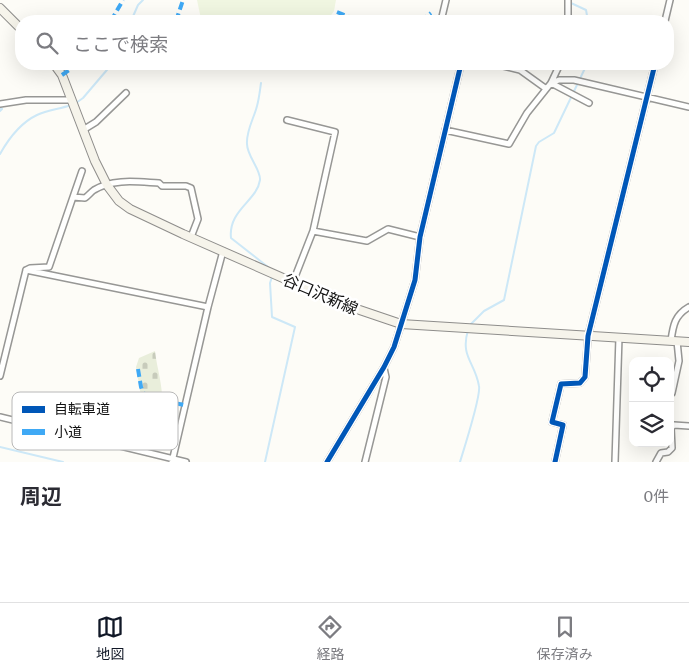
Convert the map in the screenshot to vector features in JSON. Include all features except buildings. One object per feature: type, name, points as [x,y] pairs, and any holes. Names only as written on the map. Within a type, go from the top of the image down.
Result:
[{"type":"main road","points":[[0,8],[15,23]]},
{"type":"main road","name":"谷口沢新線","points":[[58,70],[72,100],[95,161],[107,185],[119,200],[130,209],[342,304],[401,324],[689,342]]},
{"type":"street","points":[[442,15],[446,0]]},
{"type":"street","points":[[568,0],[568,15]]},
{"type":"street","points":[[666,15],[670,0]]},
{"type":"street","points":[[327,462],[394,347],[415,280],[420,237],[460,70]]},
{"type":"street","points":[[520,70],[545,88]]},
{"type":"street","points":[[551,83],[557,70]]},
{"type":"street","points":[[555,462],[563,425],[552,422],[561,384],[580,384],[585,377],[588,336],[653,70]]},
{"type":"street","points":[[445,130],[510,144],[527,113],[545,88],[559,80],[574,80],[689,107]]},
{"type":"street","points":[[551,83],[589,103]]},
{"type":"street","points":[[83,130],[96,122],[126,93]]},
{"type":"street","points":[[0,104],[26,100],[72,100]]},
{"type":"street","points":[[287,120],[335,132],[313,231],[294,282]]},
{"type":"street","points":[[26,270],[49,267],[82,170]]},
{"type":"street","points":[[73,197],[86,198],[95,190],[107,185],[126,182],[160,183],[162,186],[186,186],[191,188],[198,220],[191,237]]},
{"type":"street","points":[[313,231],[367,241],[388,229],[420,237]]},
{"type":"street","points":[[178,434],[223,251]]},
{"type":"street","points":[[26,270],[208,307]]},
{"type":"street","points":[[0,376],[26,270]]},
{"type":"street","points":[[674,384],[679,361],[674,341],[673,324],[677,317],[689,306]]},
{"type":"street","points":[[615,462],[619,337]]},
{"type":"street","points":[[365,462],[386,377],[384,367]]},
{"type":"street","points":[[656,462],[661,453],[668,452],[672,448],[671,428],[674,425],[689,426]]},
{"type":"street","points":[[132,450],[186,462]]},
{"type":"green space","points":[[197,0],[336,0],[331,15],[200,15]]},
{"type":"green space","points":[[155,351],[162,392],[140,392],[136,367],[139,358]]},
{"type":"waterway","points":[[134,15],[138,5],[143,0]]},
{"type":"waterway","points":[[571,0],[571,3],[586,10],[587,15]]},
{"type":"waterway","points":[[76,103],[83,98],[107,70]]},
{"type":"waterway","points":[[470,325],[484,311],[504,300],[536,146],[554,133],[584,70]]},
{"type":"waterway","points":[[261,83],[258,103],[247,139],[249,153],[260,176],[260,180],[254,194],[234,220],[231,228],[231,238],[268,267]]},
{"type":"waterway","points":[[0,154],[7,142],[25,122],[45,112],[71,105]]},
{"type":"waterway","points":[[0,108],[2,109],[0,111]]},
{"type":"waterway","points":[[265,462],[295,327],[272,317],[270,283],[272,277]]},
{"type":"waterway","points":[[460,462],[479,392],[477,378],[467,353],[466,339],[468,330]]},
{"type":"waterway","points":[[0,447],[12,450]]},
{"type":"waterway","points":[[13,450],[63,462]]},
{"type":"marked path","points":[[114,15],[123,0]]},
{"type":"marked path","points":[[178,15],[183,0]]},
{"type":"marked path","points":[[337,12],[344,15]]},
{"type":"marked path","points":[[62,75],[69,70]]},
{"type":"marked path","points":[[138,369],[143,392]]},
{"type":"marked path","points":[[178,404],[184,405]]},
{"type":"cycle path","points":[[327,462],[394,347],[415,280],[420,237],[460,70]]},
{"type":"cycle path","points":[[555,462],[563,425],[552,422],[561,384],[580,383],[585,377],[588,336],[654,70]]}]
